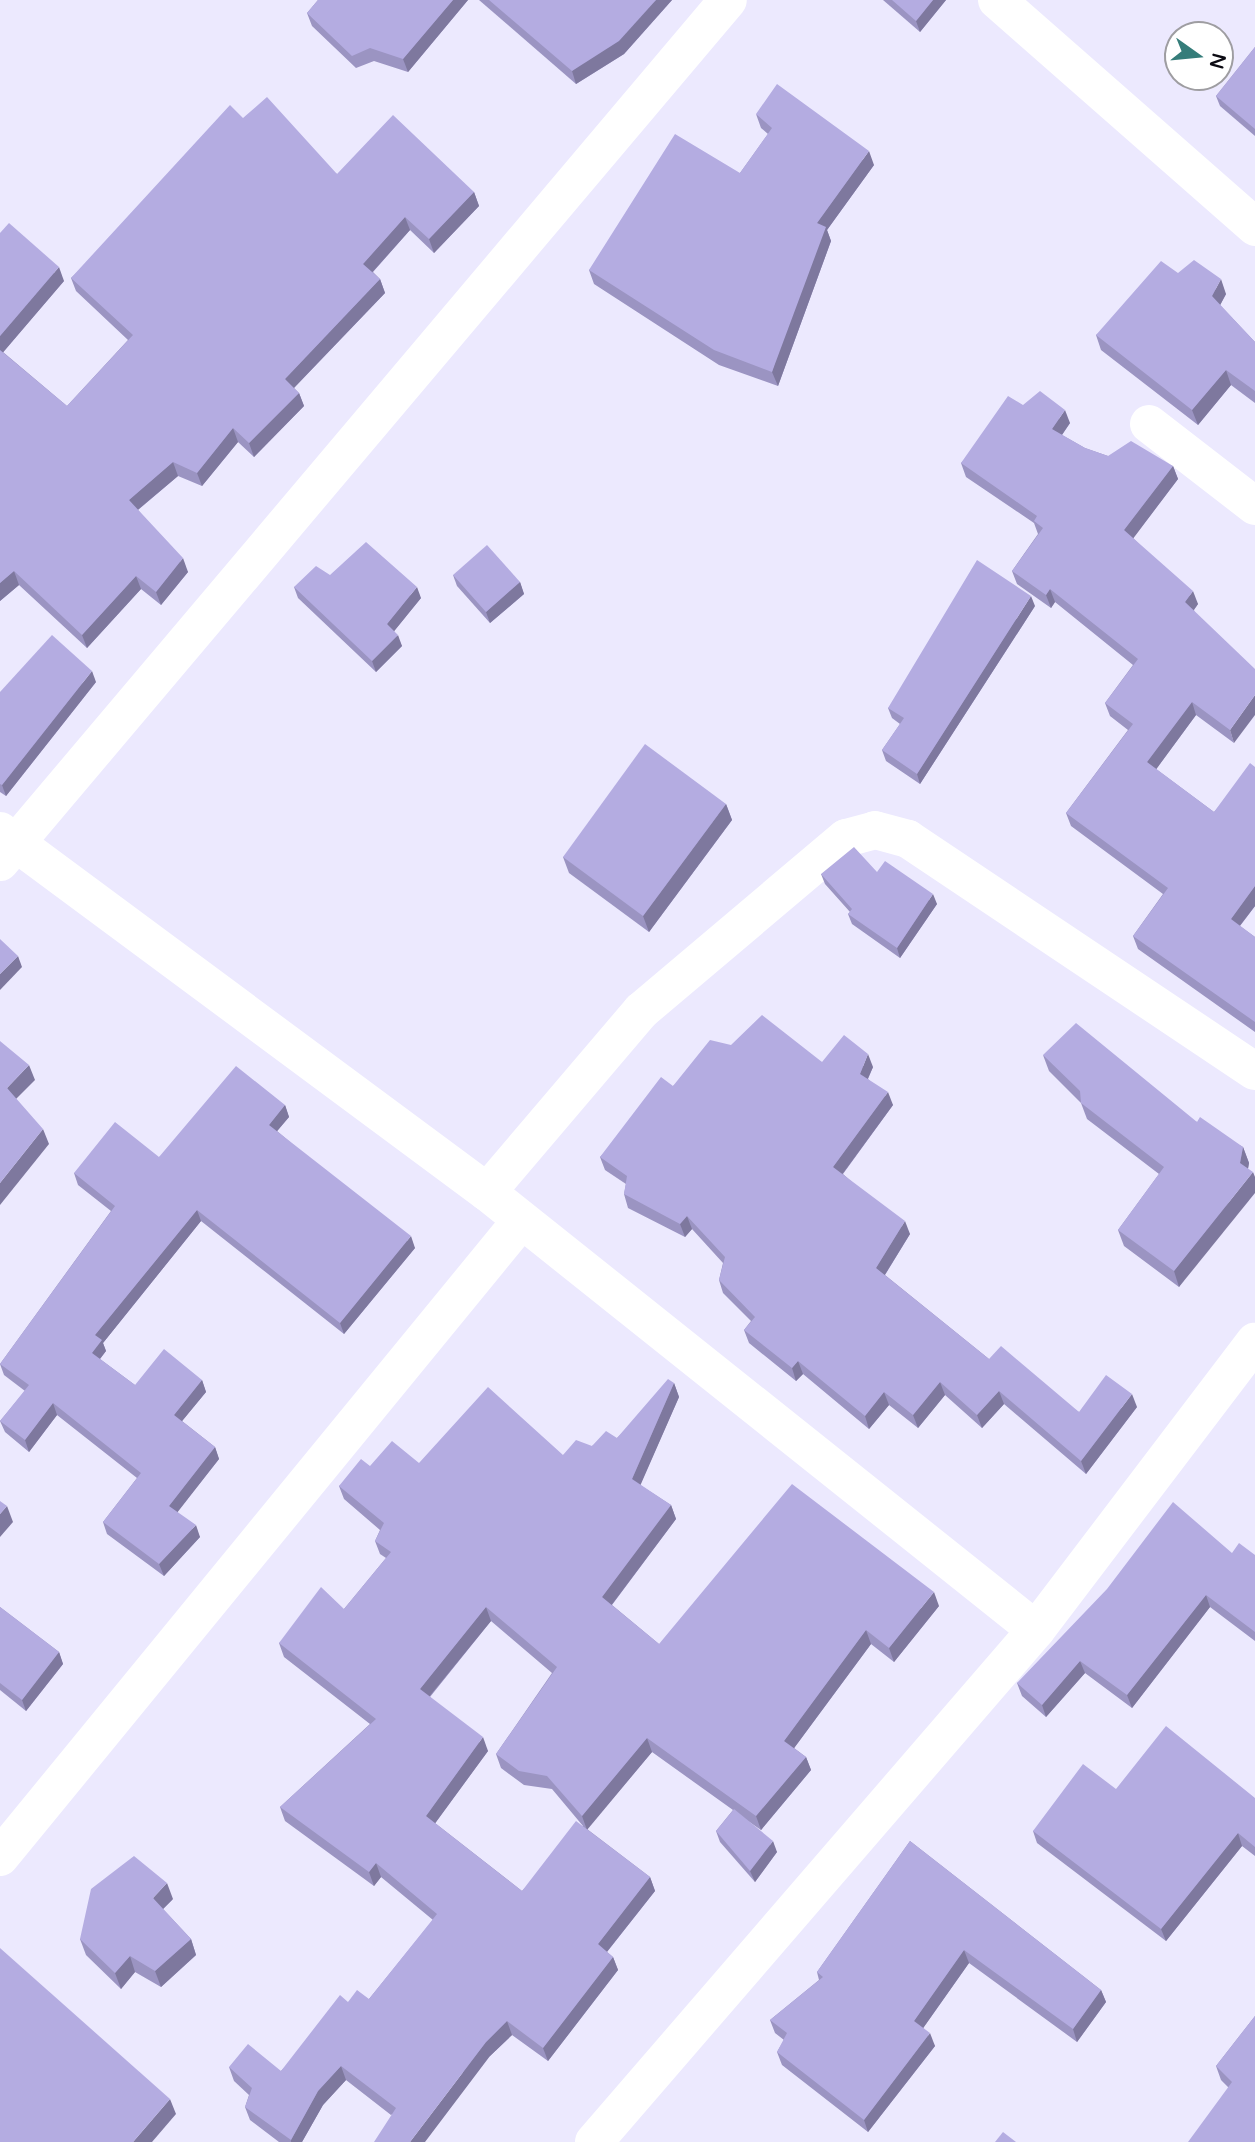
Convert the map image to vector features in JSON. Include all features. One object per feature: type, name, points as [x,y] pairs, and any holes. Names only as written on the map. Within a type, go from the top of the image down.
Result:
[{"type":"street","points":[[728,0],[5,845],[487,1192],[520,1222],[1036,1630]]},
{"type":"street","points":[[997,0],[1255,227]]},
{"type":"street","points":[[1149,424],[1255,506]]},
{"type":"street","points":[[487,1192],[641,1011],[846,838],[875,830],[908,839],[1255,1072]]},
{"type":"street","points":[[0,1857],[520,1222]]},
{"type":"street","points":[[594,2142],[1036,1630],[1255,1342]]},
{"type":"building","points":[[318,0],[453,0],[403,59],[370,48],[352,56],[307,13]]},
{"type":"building","points":[[489,0],[656,0],[619,41],[572,71]]},
{"type":"building","points":[[892,0],[933,0],[916,21]]},
{"type":"building","points":[[1255,47],[1255,129],[1216,96],[1220,91],[1234,91],[1234,73]]},
{"type":"building","points":[[777,84],[869,151],[817,223],[826,227],[772,372],[714,350],[589,270],[675,134],[740,173],[772,128],[756,114]]},
{"type":"building","points":[[267,97],[337,174],[393,115],[474,192],[429,239],[405,217],[363,264],[380,279],[285,379],[299,393],[249,443],[233,428],[197,473],[173,462],[129,500],[183,558],[156,592],[136,576],[82,635],[14,571],[0,583],[0,350],[67,406],[133,335],[71,278],[230,105],[243,118]]},
{"type":"building","points":[[9,223],[59,267],[0,336],[0,233]]},
{"type":"building","points":[[1194,260],[1221,279],[1212,296],[1255,342],[1255,391],[1226,370],[1192,410],[1096,335],[1161,261],[1178,273]]},
{"type":"building","points":[[1040,391],[1065,410],[1052,429],[1085,448],[1108,456],[1131,441],[1173,466],[1124,530],[1193,591],[1185,602],[1255,669],[1255,695],[1230,730],[1192,702],[1147,762],[1214,812],[1250,763],[1255,767],[1255,886],[1231,919],[1255,937],[1255,1022],[1133,936],[1168,888],[1066,813],[1133,724],[1105,703],[1138,659],[1050,589],[1046,595],[1012,571],[1043,528],[1034,521],[1037,516],[961,463],[1008,396],[1023,405]]},
{"type":"building","points":[[366,542],[417,587],[387,624],[398,635],[372,661],[294,587],[316,566],[330,575]]},
{"type":"building","points":[[487,545],[520,582],[486,612],[453,575]]},
{"type":"building","points":[[977,560],[1031,596],[917,774],[882,750],[904,718],[888,708]]},
{"type":"building","points":[[52,635],[92,671],[2,785],[0,692]]},
{"type":"building","points":[[645,744],[726,804],[643,916],[563,857]]},
{"type":"building","points":[[854,847],[877,872],[885,861],[933,894],[897,948],[848,914],[852,909],[821,874]]},
{"type":"building","points":[[0,939],[18,956],[0,974]]},
{"type":"building","points":[[762,1015],[822,1062],[844,1035],[868,1054],[860,1074],[888,1092],[833,1167],[905,1221],[876,1268],[989,1359],[1001,1346],[1079,1412],[1106,1375],[1132,1394],[1081,1461],[999,1391],[977,1415],[940,1382],[913,1415],[884,1392],[865,1416],[798,1361],[792,1368],[744,1330],[755,1317],[719,1280],[725,1257],[687,1216],[680,1224],[624,1194],[627,1176],[600,1157],[661,1077],[673,1086],[710,1040],[731,1045]]},
{"type":"building","points":[[1076,1023],[1197,1122],[1200,1117],[1243,1147],[1240,1163],[1253,1172],[1174,1271],[1118,1230],[1164,1167],[1081,1103],[1080,1091],[1043,1055]]},
{"type":"building","points":[[0,1041],[29,1065],[7,1088],[43,1129],[0,1183]]},
{"type":"building","points":[[236,1066],[285,1105],[269,1125],[411,1236],[340,1323],[197,1210],[95,1335],[102,1340],[92,1353],[135,1385],[164,1349],[202,1380],[174,1415],[215,1447],[169,1506],[196,1525],[159,1564],[103,1522],[141,1473],[53,1403],[25,1440],[0,1421],[29,1385],[0,1364],[115,1206],[74,1173],[115,1122],[159,1157]]},
{"type":"building","points":[[668,1379],[674,1383],[632,1479],[671,1505],[602,1597],[659,1644],[792,1484],[934,1592],[889,1648],[866,1630],[784,1741],[806,1757],[756,1816],[647,1738],[582,1816],[547,1776],[519,1771],[496,1754],[557,1667],[486,1607],[420,1689],[483,1737],[426,1816],[522,1891],[576,1821],[650,1877],[598,1944],[613,1957],[543,2048],[507,2021],[486,2042],[410,2142],[374,2142],[396,2108],[341,2066],[318,2091],[291,2140],[245,2107],[252,2088],[229,2067],[248,2044],[281,2071],[340,1995],[348,2002],[357,1990],[369,1999],[437,1914],[376,1863],[369,1872],[280,1807],[376,1719],[279,1643],[321,1587],[344,1609],[391,1552],[375,1541],[384,1523],[339,1486],[361,1459],[370,1466],[392,1441],[419,1463],[488,1387],[563,1455],[576,1440],[592,1446],[606,1431],[617,1438]]},
{"type":"building","points":[[0,1501],[7,1506],[0,1514]]},
{"type":"building","points":[[1173,1502],[1232,1553],[1239,1543],[1255,1555],[1255,1632],[1206,1595],[1127,1695],[1080,1661],[1042,1705],[1017,1683],[1107,1589]]},
{"type":"building","points":[[0,1607],[59,1652],[22,1700],[0,1683]]},
{"type":"building","points":[[1166,1726],[1255,1798],[1255,1847],[1238,1833],[1161,1929],[1033,1831],[1083,1764],[1116,1789]]},
{"type":"building","points":[[734,1809],[773,1841],[750,1871],[716,1831]]},
{"type":"building","points":[[910,1841],[1101,1990],[1073,2029],[964,1950],[914,2021],[930,2033],[864,2120],[777,2052],[787,2033],[770,2020],[823,1977],[817,1972]]},
{"type":"building","points":[[134,1856],[167,1883],[153,1898],[191,1939],[155,1971],[130,1956],[115,1973],[80,1939],[91,1889]]},
{"type":"building","points":[[0,1948],[170,2099],[133,2142],[0,2142]]},
{"type":"building","points":[[1255,2016],[1255,2142],[1188,2142],[1232,2082],[1216,2066]]},
{"type":"building","points":[[1003,2132],[1016,2142],[995,2142]]}]
